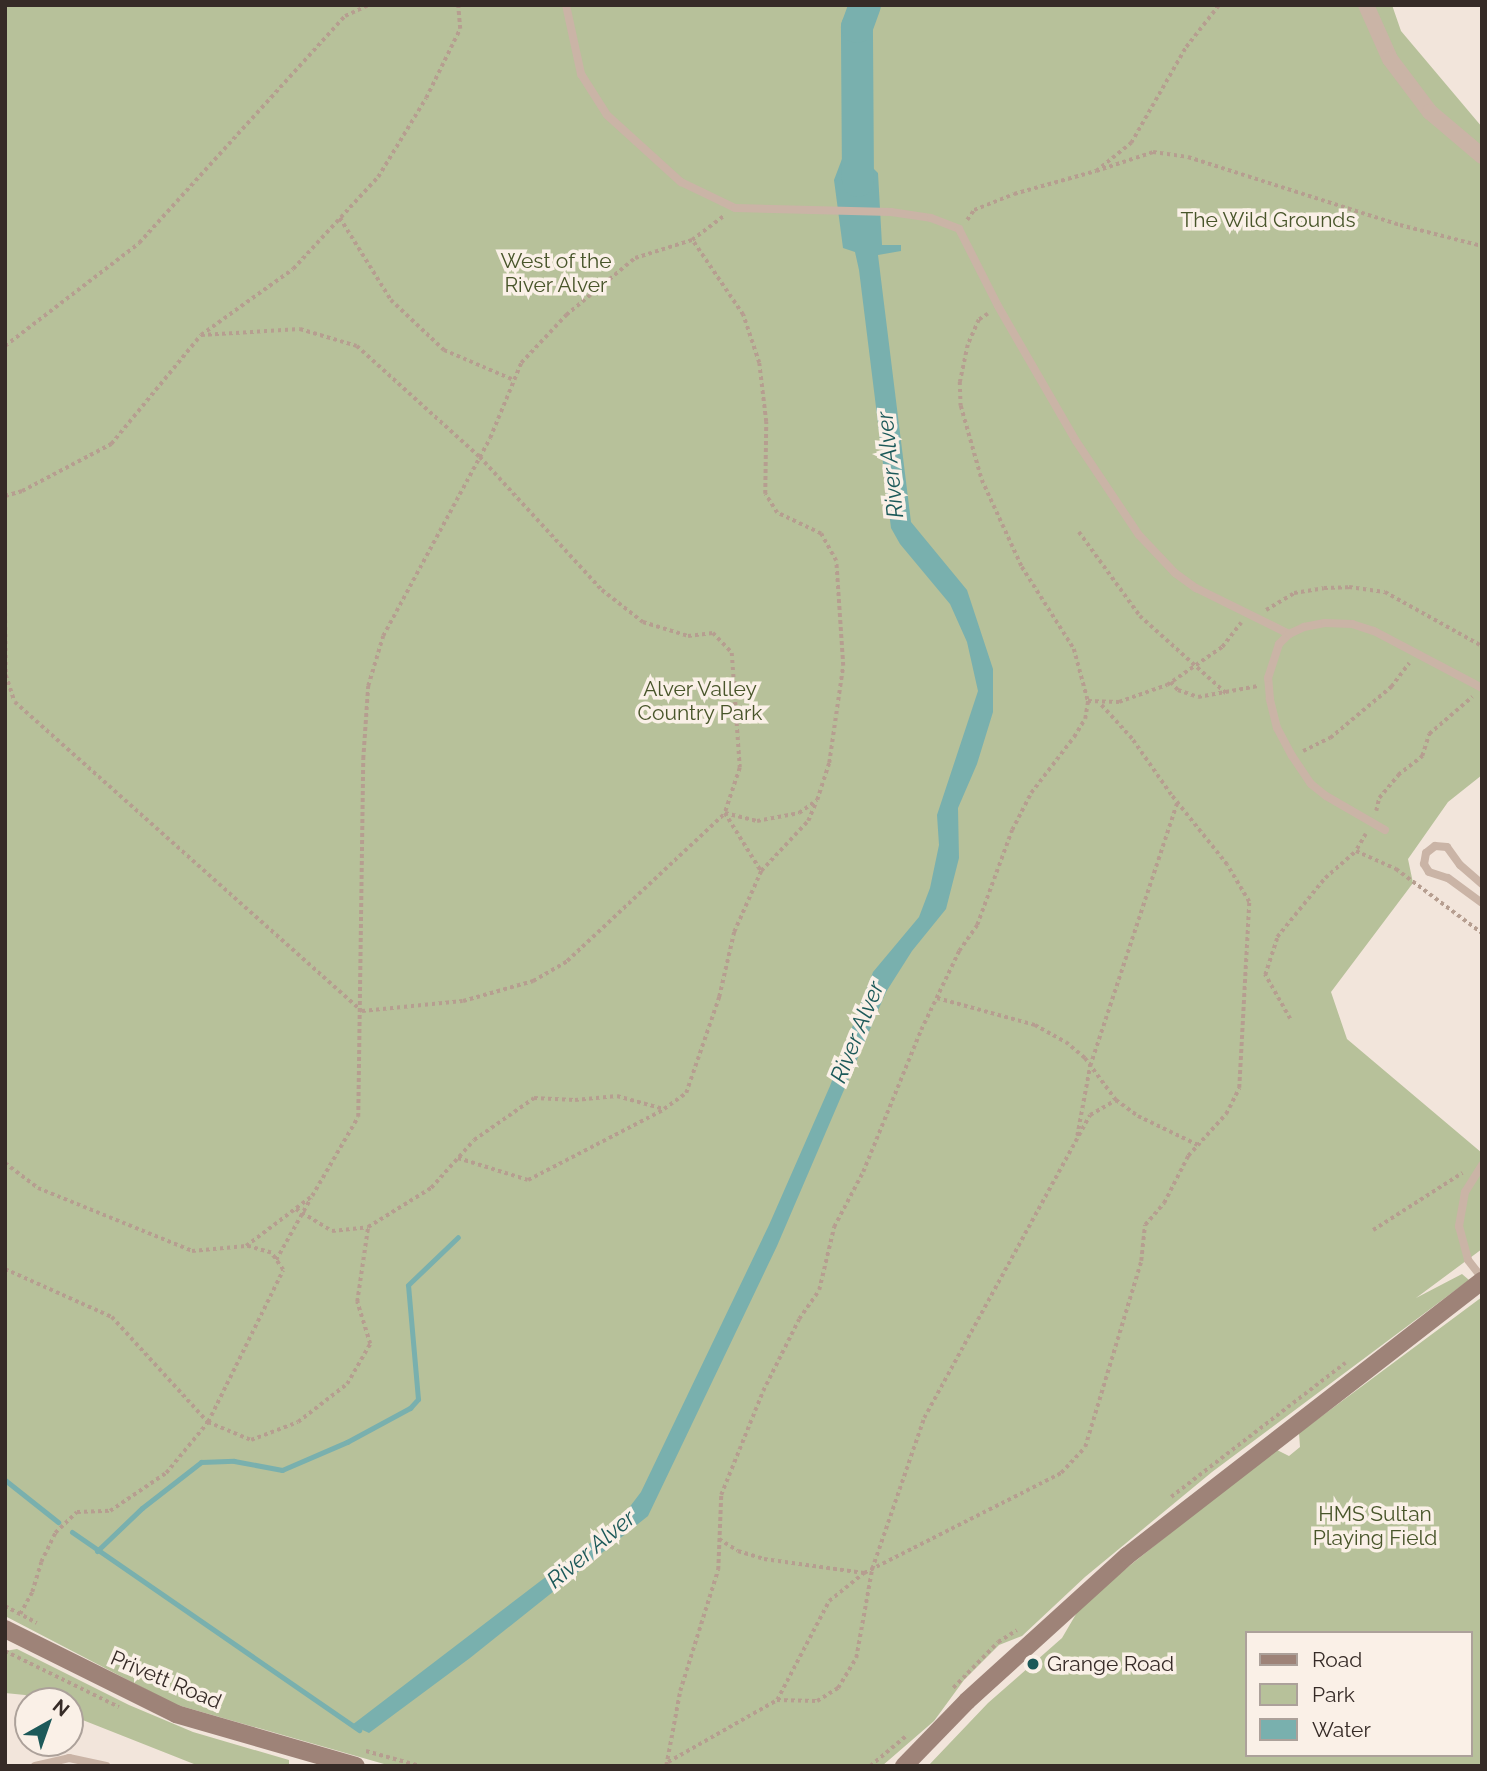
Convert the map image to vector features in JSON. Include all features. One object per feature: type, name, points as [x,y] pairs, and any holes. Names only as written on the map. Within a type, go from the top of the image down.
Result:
[{"type":"street","points":[[1366,5],[1390,59],[1430,112],[1482,156]]},
{"type":"street","points":[[904,1766],[967,1701],[1127,1556],[1482,1279]]},
{"type":"street","name":"Privett Road","points":[[5,1629],[176,1714],[360,1758]]},
{"type":"lane","points":[[566,5],[580,74],[607,115],[681,182],[735,208],[891,212],[931,218],[959,229],[998,306],[1076,440],[1139,535],[1175,573],[1244,613],[1289,634]]},
{"type":"lane","points":[[1385,831],[1345,810],[1311,784],[1292,757],[1277,728],[1269,682],[1279,644],[1289,634],[1325,623],[1352,624],[1374,631],[1481,687]]},
{"type":"lane","points":[[1482,884],[1460,865],[1447,847],[1435,846],[1426,853],[1424,864],[1429,872],[1448,878],[1482,903]]},
{"type":"lane","points":[[1482,1165],[1465,1192],[1459,1226],[1468,1260],[1482,1279]]},
{"type":"lane","points":[[35,1766],[69,1758],[106,1766]]},
{"type":"path","points":[[5,346],[139,243],[345,16],[369,5]]},
{"type":"path","points":[[5,496],[22,491],[111,444],[201,335],[293,269],[378,177],[426,98],[460,29],[458,5]]},
{"type":"path","points":[[1096,171],[1132,143],[1186,47],[1219,5]]},
{"type":"path","points":[[959,229],[974,210],[1014,194],[1153,152],[1188,157],[1400,225],[1482,246]]},
{"type":"path","points":[[276,1260],[358,1117],[362,1011],[363,759],[368,686],[383,636],[480,457],[521,363],[566,315],[635,258],[692,240],[735,208]]},
{"type":"path","points":[[340,218],[390,300],[444,351],[514,380]]},
{"type":"path","points":[[458,1158],[528,1180],[664,1109],[687,1093],[719,997],[734,932],[761,871],[808,821],[829,763],[843,666],[835,561],[821,534],[777,513],[765,494],[766,422],[760,363],[743,315],[692,240]]},
{"type":"path","points":[[667,1764],[680,1691],[718,1570],[721,1495],[763,1391],[799,1318],[819,1290],[834,1227],[863,1172],[959,951],[976,925],[1017,821],[1031,793],[1085,719],[1088,701],[1074,649],[1022,567],[982,480],[961,406],[960,382],[968,345],[979,320],[998,306]]},
{"type":"path","points":[[5,578],[6,676],[15,702],[36,724],[152,822],[362,1011],[463,1001],[533,981],[567,961],[725,813],[740,768],[732,653],[713,633],[688,636],[643,622],[602,590],[480,457],[358,346],[300,329],[201,335]]},
{"type":"path","points":[[1079,532],[1140,616],[1193,667],[1227,694]]},
{"type":"path","points":[[1255,616],[1294,593],[1349,587],[1385,592],[1482,646]]},
{"type":"path","points":[[1088,701],[1100,704],[1149,694],[1171,682],[1235,634],[1244,613]]},
{"type":"path","points":[[1292,757],[1330,738],[1391,687],[1417,653]]},
{"type":"path","points":[[1171,682],[1178,690],[1198,697],[1227,694],[1269,682]]},
{"type":"path","points":[[1290,1019],[1265,975],[1277,937],[1325,878],[1356,851],[1371,824],[1380,798],[1398,775],[1422,756],[1429,734],[1462,708],[1481,687]]},
{"type":"path","points":[[777,1700],[829,1601],[864,1573],[1060,1473],[1085,1447],[1140,1261],[1145,1225],[1164,1203],[1188,1156],[1226,1114],[1239,1088],[1249,902],[1227,865],[1177,803],[1132,739],[1100,704]]},
{"type":"path","points":[[725,813],[757,821],[799,813],[817,800]]},
{"type":"path","points":[[1076,1142],[1090,1066],[1177,803]]},
{"type":"path","points":[[725,813],[761,871]]},
{"type":"path","points":[[1356,851],[1396,869],[1482,933]]},
{"type":"path","points":[[937,998],[1035,1025],[1066,1042],[1090,1066],[1116,1100],[1139,1116],[1198,1145]]},
{"type":"path","points":[[296,1209],[332,1231],[368,1227],[431,1188],[474,1140],[534,1098],[575,1100],[617,1096],[664,1109]]},
{"type":"path","points":[[667,1764],[777,1700],[817,1701],[838,1688],[856,1658],[872,1569],[924,1418],[1090,1115],[1116,1100]]},
{"type":"path","points":[[5,1163],[38,1188],[192,1251],[246,1247],[271,1253],[283,1270],[208,1422],[166,1473],[110,1511],[77,1512],[55,1533],[32,1592],[20,1614]]},
{"type":"path","points":[[1373,1230],[1471,1167]]},
{"type":"path","points":[[246,1247],[312,1196]]},
{"type":"path","points":[[5,1269],[112,1317],[208,1422],[251,1440],[298,1422],[347,1384],[370,1343],[357,1302],[368,1227]]},
{"type":"path","points":[[719,1539],[738,1551],[764,1559],[864,1573]]},
{"type":"path","points":[[5,1606],[38,1624]]},
{"type":"path","points":[[360,1758],[419,1766]]},
{"type":"green space","name":"Alver Valley Country Park","points":[[5,5],[1392,5],[1401,31],[1482,127],[1482,775],[1448,802],[1408,859],[1413,883],[1331,992],[1347,1039],[1482,1153],[1482,1249],[1416,1298],[1462,1274],[1469,1280],[1212,1472],[1085,1577],[1022,1636],[999,1645],[964,1680],[934,1721],[882,1766],[391,1766],[174,1704],[5,1616]]},
{"type":"green space","name":"HMS Sultan Playing Field","points":[[1482,1297],[1482,1766],[928,1766],[988,1703],[1062,1638],[1079,1609],[1108,1583],[1275,1449],[1289,1456],[1300,1447],[1299,1433]]},
{"type":"green space","points":[[17,1649],[129,1705],[193,1732],[289,1760],[289,1766],[199,1766],[84,1721],[84,1687],[14,1687],[14,1694],[5,1693],[5,1651]]},
{"type":"water","points":[[864,138],[869,164],[878,173],[882,245],[901,245],[901,251],[878,255],[911,522],[967,590],[993,669],[993,712],[977,764],[958,808],[959,858],[946,909],[912,951],[886,992],[777,1246],[648,1516],[470,1658],[369,1733],[352,1725],[619,1521],[641,1492],[769,1225],[830,1086],[873,972],[919,917],[930,888],[939,845],[937,815],[978,691],[967,642],[950,604],[900,544],[891,528],[859,270],[855,252],[843,248],[834,180],[848,143]]},
{"type":"waterway","name":"River Alver","points":[[858,181],[857,27],[865,5]]},
{"type":"waterway","points":[[97,1551],[142,1508],[201,1462],[234,1461],[282,1470],[347,1442],[410,1408],[418,1399],[408,1285],[458,1237]]},
{"type":"waterway","points":[[5,1480],[58,1522]]},
{"type":"waterway","points":[[72,1532],[359,1730]]},
{"type":"place","name":"Grange Road","points":[[1033,1664]]},
{"type":"park label","name":"The Wild Grounds","points":[[1268,220]]},
{"type":"park label","name":"West of the River Alver","points":[[556,273]]}]
